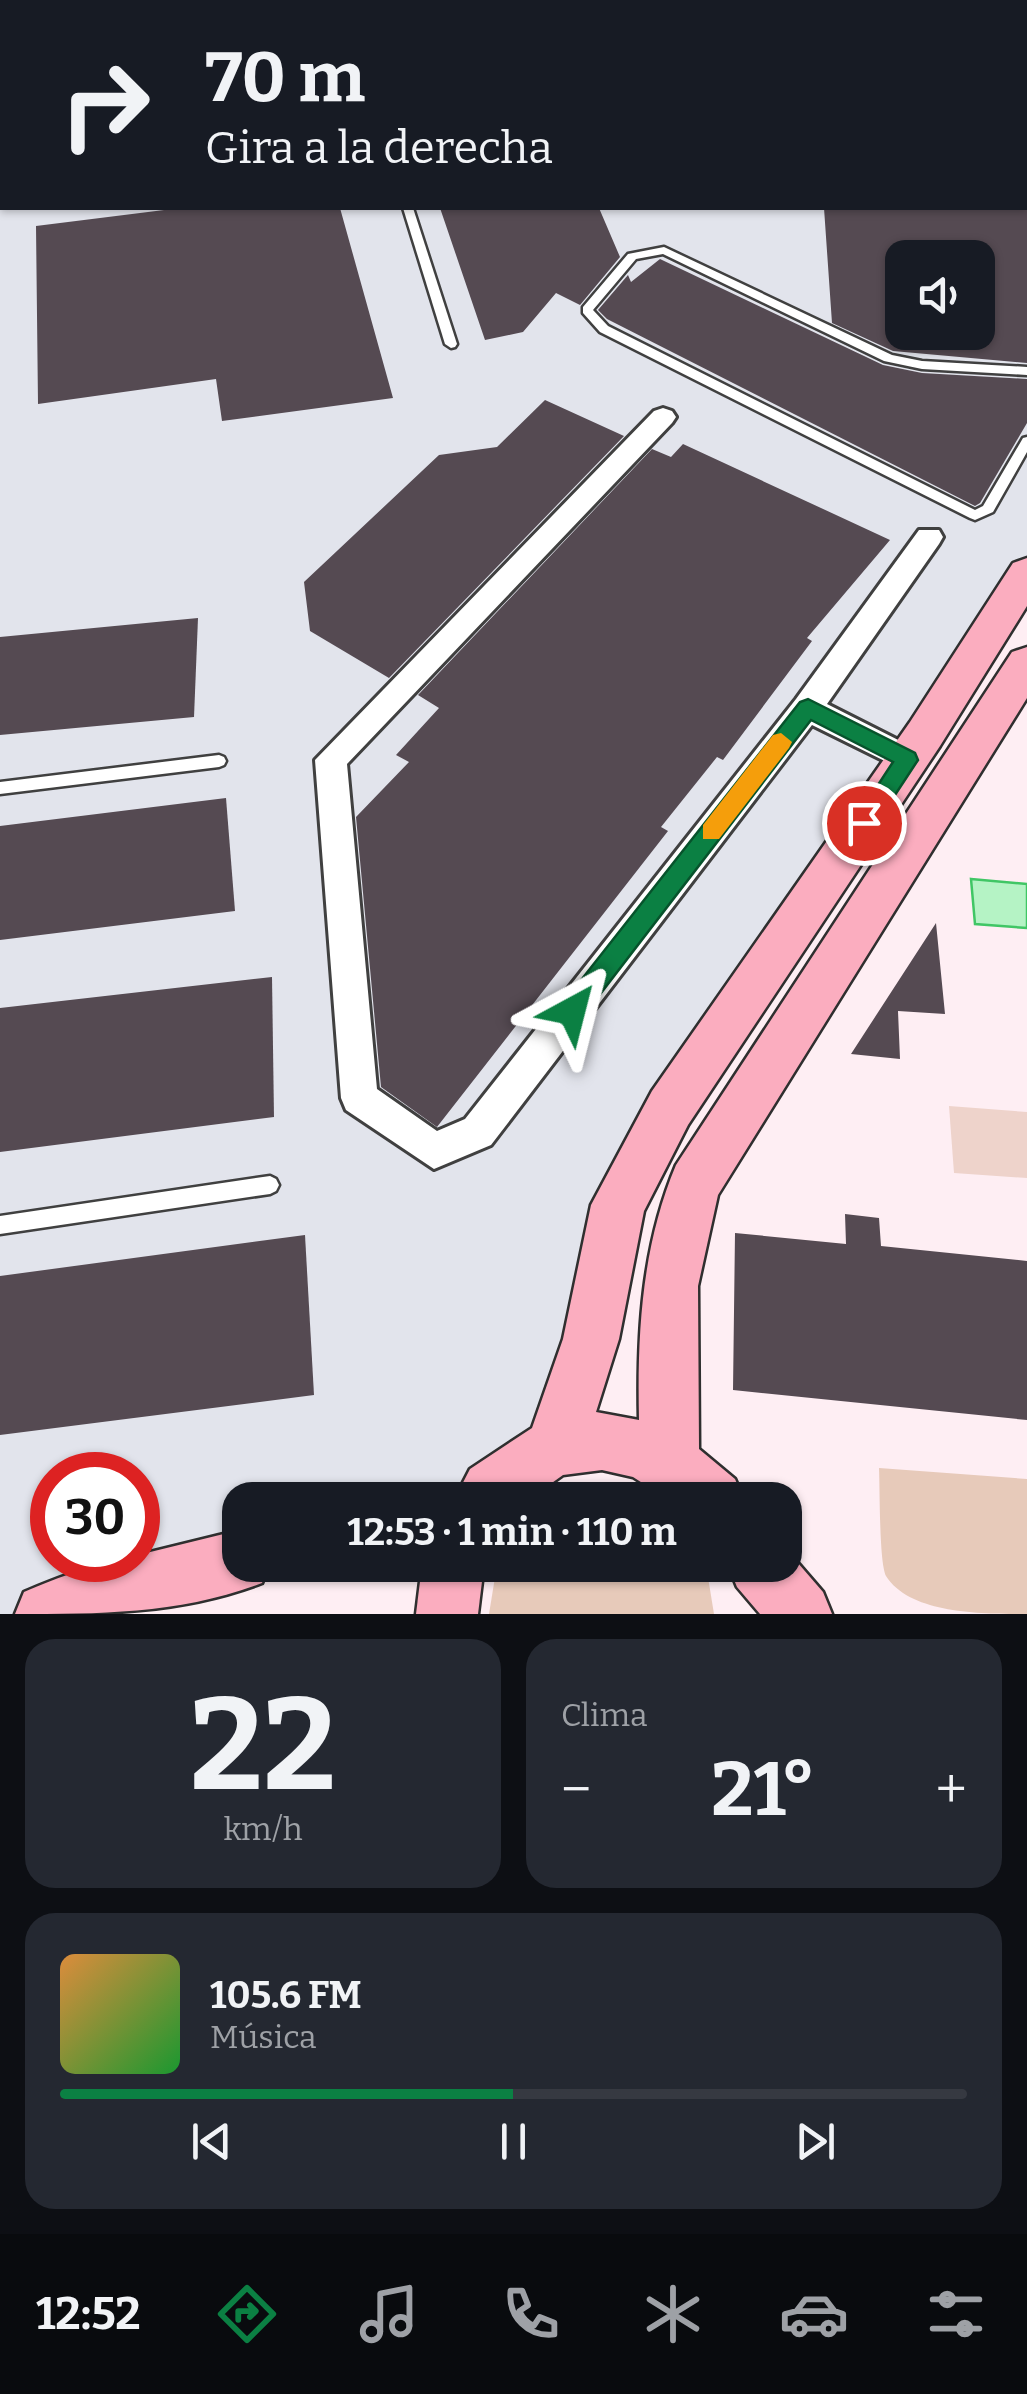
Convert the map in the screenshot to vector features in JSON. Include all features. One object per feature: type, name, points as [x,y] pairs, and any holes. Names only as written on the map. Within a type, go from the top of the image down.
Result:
[{"type":"main road","points":[[555,1447],[591,1339],[618,1205],[670,1108],[907,760],[1027,573]]},
{"type":"main road","points":[[670,1462],[663,1338],[680,1223],[695,1184],[1027,663]]},
{"type":"main road","points":[[501,1482],[555,1447],[604,1441],[670,1462],[693,1482]]},
{"type":"main road","points":[[46,1614],[190,1570],[222,1565]]},
{"type":"main road","points":[[447,1614],[451,1582]]},
{"type":"main road","points":[[750,1582],[754,1614]]},
{"type":"main road","points":[[773,1582],[800,1614]]},
{"type":"street","points":[[663,416],[331,760],[359,1098],[434,1151],[478,1132],[808,708],[929,537]]},
{"type":"street","points":[[808,708],[907,760]]},
{"type":"lane","points":[[409,210],[451,344]]},
{"type":"lane","points":[[1027,371],[989,364],[917,366],[888,358],[664,250],[632,256],[587,310],[604,329],[975,516],[988,509],[1027,441]]},
{"type":"lane","points":[[0,788],[218,761]]},
{"type":"lane","points":[[0,1225],[270,1186]]},
{"type":"shaded area","points":[[0,210],[1027,210],[1027,573],[670,1108],[555,1447],[492,1482],[222,1482],[222,1564],[160,1579],[160,1452],[30,1452],[30,1582],[151,1582],[46,1614],[0,1614]]},
{"type":"shaded area","points":[[971,879],[1027,884],[1027,928],[975,924]]},
{"type":"shaded area","points":[[949,1106],[1027,1112],[1027,1178],[954,1173]]},
{"type":"shaded area","points":[[879,1468],[1027,1479],[1027,1614],[949,1609],[929,1605],[897,1589],[884,1568]]},
{"type":"shaded area","points":[[494,1582],[709,1582],[714,1614],[489,1614]]},
{"type":"building","points":[[164,210],[341,210],[393,398],[222,421],[216,379],[38,404],[36,226]]},
{"type":"building","points":[[441,210],[600,210],[620,257],[580,305],[556,293],[523,332],[485,340]]},
{"type":"building","points":[[824,210],[1027,210],[1027,363],[891,350],[995,350],[995,240],[885,240],[885,347],[832,323]]},
{"type":"building","points":[[660,259],[883,365],[922,373],[1027,379],[1027,423],[980,503],[975,506],[607,319],[598,310],[628,275],[631,282]]},
{"type":"building","points":[[545,400],[624,436],[389,678],[310,631],[304,582],[439,455],[497,447]]},
{"type":"building","points":[[683,444],[890,540],[807,638],[812,641],[723,760],[717,757],[661,827],[668,831],[437,1127],[381,1087],[356,817],[409,762],[396,755],[439,708],[418,695],[652,449],[671,457]]},
{"type":"building","points":[[198,618],[194,717],[0,735],[0,637]]},
{"type":"building","points":[[226,798],[235,911],[0,940],[0,826]]},
{"type":"building","points":[[936,923],[945,1014],[898,1011],[900,1059],[851,1054]]},
{"type":"building","points":[[272,977],[274,1117],[0,1152],[0,1008]]},
{"type":"building","points":[[845,1214],[879,1218],[881,1246],[1027,1261],[1027,1420],[733,1390],[735,1233],[846,1244]]},
{"type":"building","points":[[305,1235],[314,1395],[0,1435],[0,1276]]},
{"type":"slow traffic","points":[[711,832],[781,742]]},
{"type":"route","points":[[572,1011],[808,708],[907,760],[864,823]]}]
